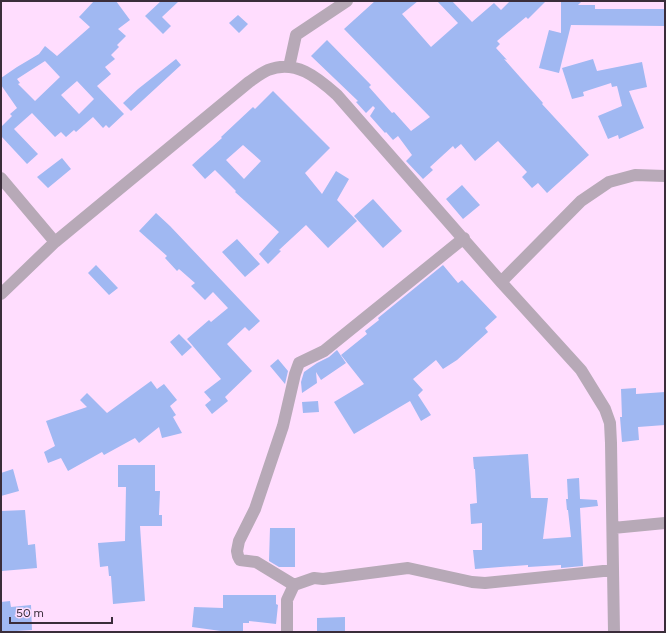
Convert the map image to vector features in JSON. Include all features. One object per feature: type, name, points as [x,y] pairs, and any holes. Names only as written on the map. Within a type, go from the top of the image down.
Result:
[{"type":"street","points":[[289,66],[296,35],[347,1]]},
{"type":"street","points":[[1,294],[55,242],[249,82],[267,70],[289,66],[305,70],[322,81],[337,95],[501,282],[582,370],[605,409],[610,423],[612,443],[614,632]]},
{"type":"street","points":[[501,282],[581,201],[609,182],[635,175],[665,176]]},
{"type":"street","points":[[1,178],[55,242]]},
{"type":"street","points":[[294,585],[280,578],[256,562],[240,560],[237,551],[239,541],[255,509],[283,426],[299,363],[324,351],[464,238]]},
{"type":"street","points":[[613,528],[665,523]]},
{"type":"street","points":[[286,632],[287,600],[294,585],[314,578],[323,579],[408,568],[472,582],[485,583],[613,570]]},
{"type":"building","points":[[94,1],[116,1],[130,20],[118,29],[126,36],[117,45],[119,47],[111,55],[115,59],[105,67],[111,74],[97,86],[124,114],[109,128],[106,125],[103,128],[93,117],[76,132],[74,130],[66,137],[61,132],[55,137],[32,113],[14,129],[38,154],[27,164],[1,136],[1,127],[12,116],[10,114],[17,108],[1,85],[1,78],[39,54],[45,46],[57,56],[90,27],[79,17]],"holes":[[[45,61],[60,77],[35,101],[18,84],[20,83],[17,79]],[[77,81],[94,99],[79,114],[61,95]]]},
{"type":"building","points":[[161,1],[179,1],[162,17],[171,26],[163,34],[145,16]]},
{"type":"building","points":[[375,1],[418,1],[402,14],[431,47],[458,23],[437,1],[452,1],[472,22],[494,3],[501,10],[510,1],[546,1],[528,19],[526,17],[497,41],[500,44],[496,48],[543,103],[542,104],[589,155],[547,193],[538,183],[532,188],[522,177],[527,172],[498,141],[475,161],[461,144],[455,149],[453,146],[430,167],[433,170],[423,179],[406,161],[412,155],[398,136],[393,140],[370,116],[375,108],[373,106],[366,113],[356,102],[358,101],[311,56],[327,40],[371,85],[369,87],[392,113],[394,112],[411,131],[430,117],[344,29]]},
{"type":"building","points":[[561,1],[582,1],[578,5],[595,5],[595,9],[665,9],[665,26],[571,25],[559,73],[539,68],[549,30],[561,33]]},
{"type":"building","points":[[238,15],[248,24],[239,33],[229,23]]},
{"type":"building","points":[[176,59],[181,65],[131,111],[123,103],[138,89]]},
{"type":"building","points":[[593,59],[597,71],[642,62],[647,87],[629,91],[644,128],[619,139],[618,135],[608,139],[598,116],[622,106],[617,86],[612,87],[611,83],[583,92],[584,96],[572,99],[562,68]]},
{"type":"building","points":[[273,91],[330,148],[305,173],[322,194],[336,171],[349,179],[337,200],[357,221],[328,248],[306,225],[279,250],[281,251],[268,264],[259,254],[279,232],[235,192],[236,191],[215,170],[205,179],[192,165],[253,107],[255,109]],"holes":[[[243,145],[261,161],[244,179],[226,160]]]},
{"type":"building","points":[[62,158],[71,169],[48,188],[37,177]]},
{"type":"building","points":[[462,185],[480,205],[463,219],[446,199]]},
{"type":"building","points":[[373,199],[402,231],[383,248],[354,216]]},
{"type":"building","points":[[156,213],[260,321],[249,331],[245,327],[227,344],[252,371],[225,397],[228,401],[212,414],[205,405],[211,400],[204,392],[221,379],[187,339],[209,320],[211,322],[228,308],[213,292],[205,300],[191,286],[195,283],[179,269],[177,271],[165,258],[167,256],[139,231]]},
{"type":"building","points":[[237,239],[260,264],[245,277],[222,252]]},
{"type":"building","points":[[96,265],[118,288],[109,295],[88,273]]},
{"type":"building","points":[[443,265],[458,283],[462,280],[497,317],[485,328],[488,332],[457,360],[443,369],[436,360],[413,379],[423,390],[418,395],[431,415],[421,421],[410,401],[354,434],[334,402],[364,384],[341,355],[367,334],[365,331],[379,320],[378,318]]},
{"type":"building","points":[[179,334],[192,347],[182,356],[170,342]]},
{"type":"building","points":[[337,350],[346,363],[321,380],[316,372],[317,383],[302,393],[301,382],[304,372],[329,357]]},
{"type":"building","points":[[278,359],[288,371],[285,384],[270,366]]},
{"type":"building","points":[[151,381],[157,389],[164,384],[177,400],[170,406],[176,415],[173,417],[182,433],[162,438],[159,427],[139,443],[135,438],[104,455],[102,452],[68,471],[61,458],[48,463],[44,452],[55,446],[46,421],[87,407],[80,400],[87,393],[107,413]]},
{"type":"building","points":[[636,388],[636,394],[665,392],[665,425],[638,427],[639,440],[622,442],[620,417],[622,417],[621,389]]},
{"type":"building","points":[[318,401],[319,412],[303,413],[302,402]]},
{"type":"building","points":[[528,454],[531,498],[548,498],[543,539],[571,537],[566,499],[568,499],[567,479],[579,478],[580,499],[597,500],[598,506],[580,508],[583,566],[561,568],[561,565],[528,567],[528,565],[475,569],[473,550],[482,550],[482,523],[471,524],[470,504],[477,503],[473,457]]},
{"type":"building","points":[[118,465],[155,465],[155,491],[160,491],[159,515],[162,515],[162,526],[140,526],[145,601],[113,604],[111,576],[109,576],[108,566],[100,567],[98,543],[125,541],[126,487],[118,487]]},
{"type":"building","points":[[13,469],[19,491],[1,496],[1,473]]},
{"type":"building","points":[[25,510],[28,545],[35,544],[37,568],[2,571],[1,511]]},
{"type":"building","points":[[270,528],[295,528],[295,567],[279,567],[269,561]]},
{"type":"building","points":[[223,595],[276,595],[276,604],[278,605],[276,624],[249,621],[249,623],[243,623],[243,632],[221,632],[192,627],[194,607],[223,608]]},
{"type":"building","points":[[10,601],[11,607],[31,605],[32,630],[1,632],[1,602]]},
{"type":"building","points":[[345,617],[345,632],[317,632],[317,618]]}]
